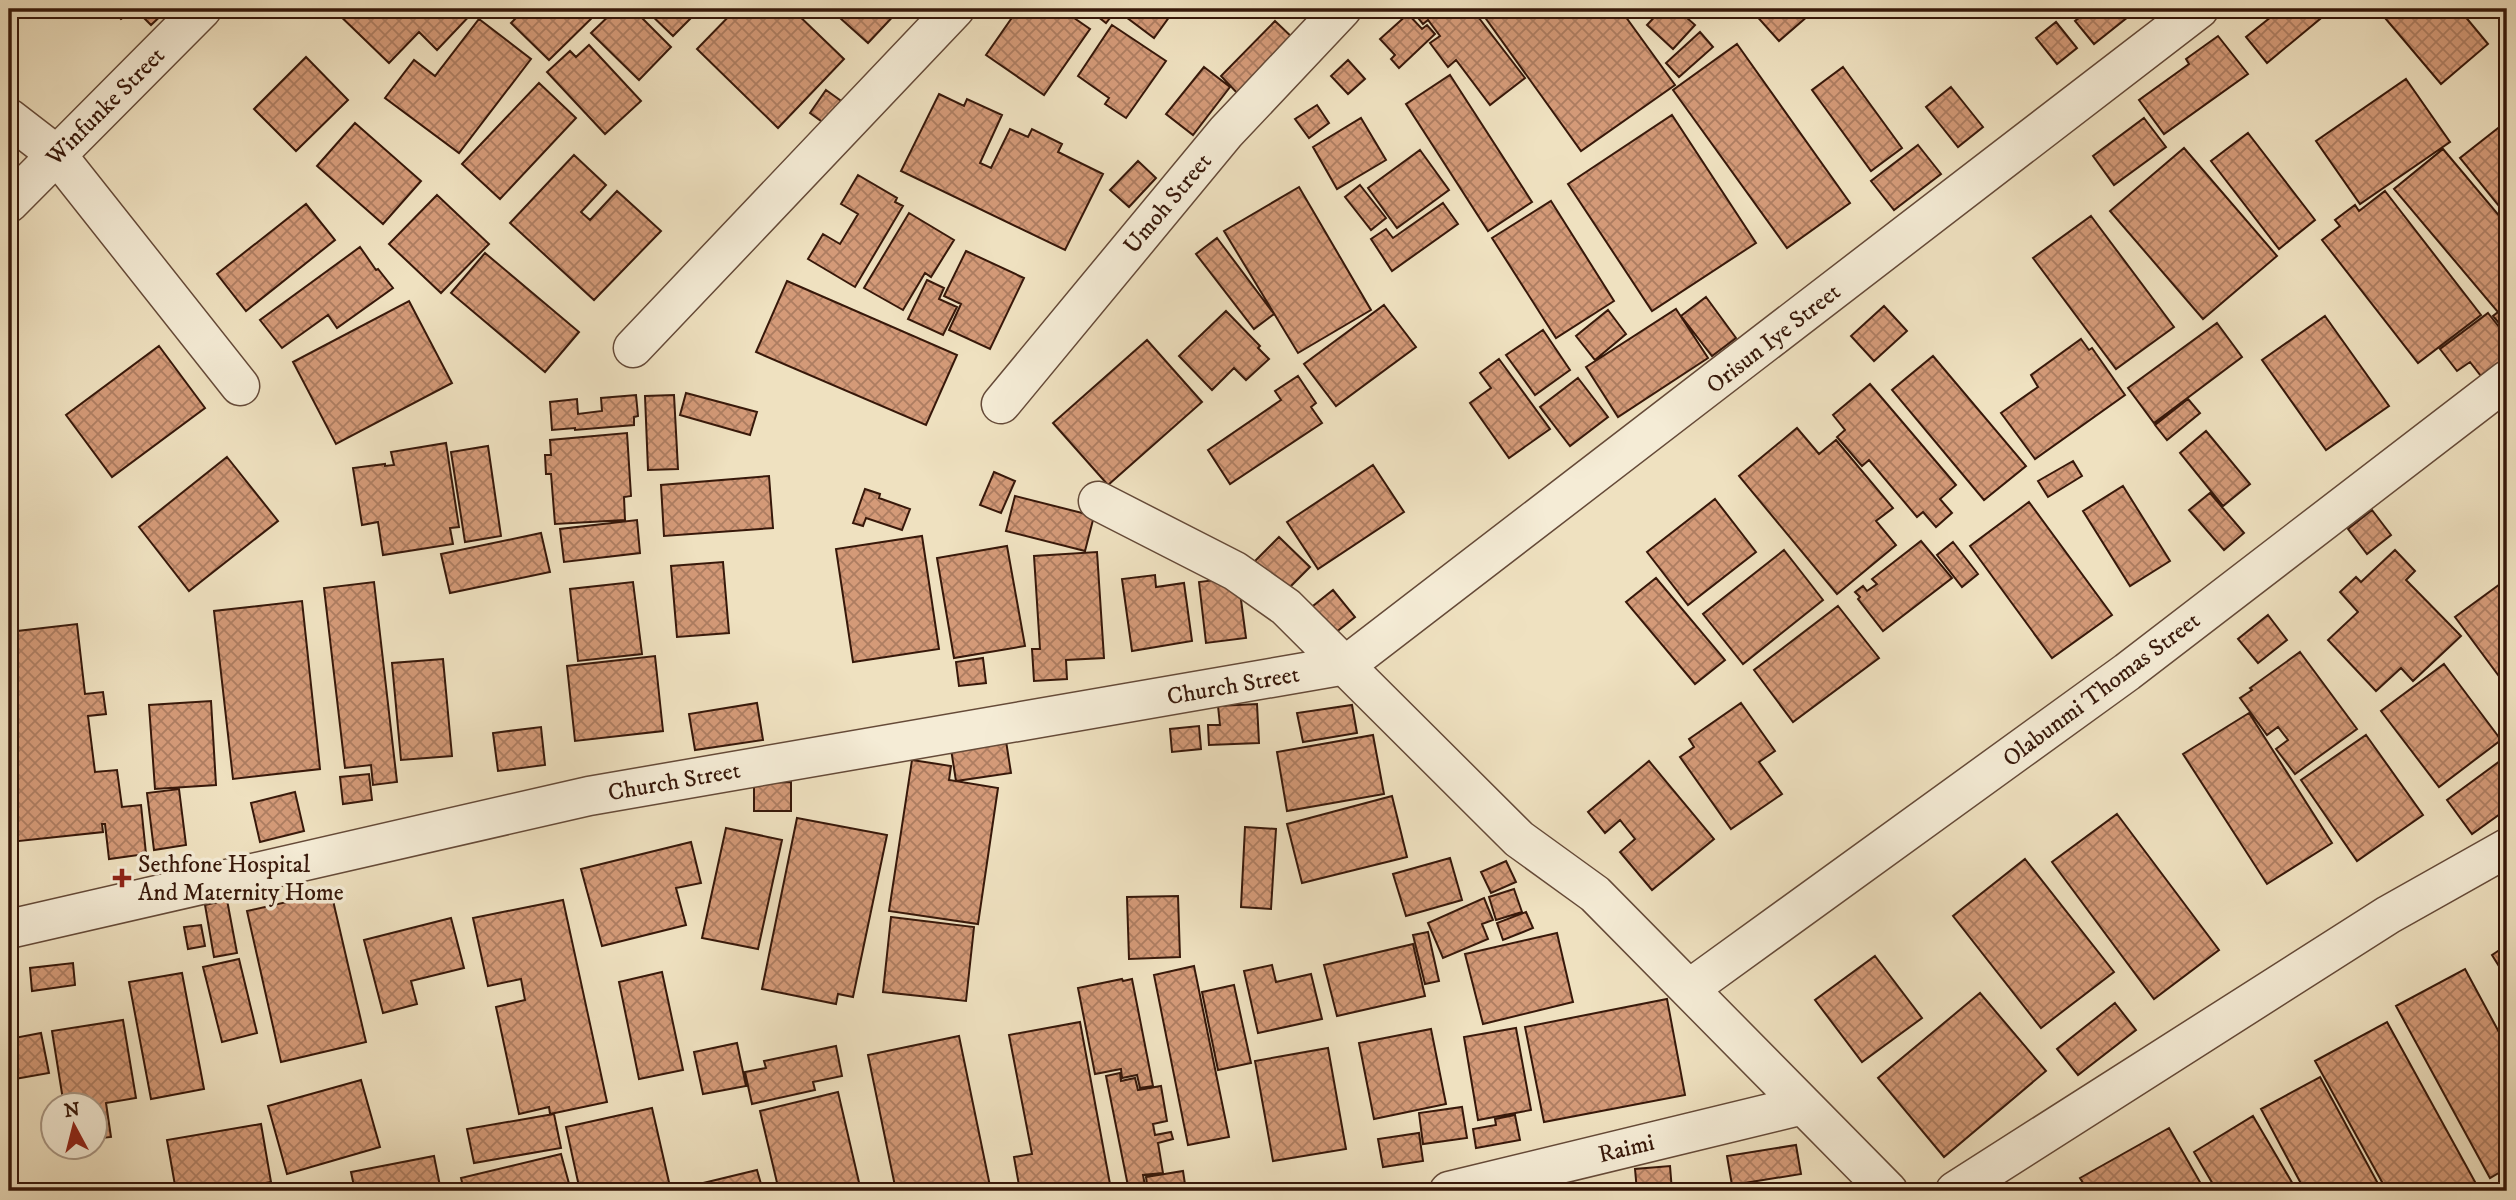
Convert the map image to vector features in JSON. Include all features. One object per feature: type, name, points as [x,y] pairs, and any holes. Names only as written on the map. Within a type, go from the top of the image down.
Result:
[{"type":"street","name":"Winfunke Street","points":[[9,203],[202,9]]},
{"type":"street","points":[[634,348],[955,9]]},
{"type":"street","name":"Umoh Street","points":[[1001,404],[1226,132],[1342,9]]},
{"type":"street","name":"Orisun Iye Street","points":[[1346,666],[2199,9]]},
{"type":"street","points":[[9,118],[57,155],[240,386]]},
{"type":"street","name":"Olabunmi Thomas Street","points":[[1689,989],[2127,671],[2507,380]]},
{"type":"street","points":[[1098,501],[1235,571],[1286,607],[1519,839],[1595,894],[1888,1191]]},
{"type":"street","name":"Church Street","points":[[9,929],[589,796],[1346,666]]},
{"type":"street","points":[[1955,1191],[2388,915],[2507,848]]},
{"type":"street","name":"Raimi","points":[[1449,1191],[1803,1105]]},
{"type":"building","points":[[111,9],[135,9],[121,19]]},
{"type":"building","points":[[135,9],[168,9],[151,25]]},
{"type":"building","points":[[333,9],[476,9],[437,50],[419,32],[389,63]]},
{"type":"building","points":[[523,9],[601,9],[549,60],[511,23]]},
{"type":"building","points":[[616,9],[633,9],[671,47],[639,80],[591,33]]},
{"type":"building","points":[[645,9],[700,9],[673,36]]},
{"type":"building","points":[[736,9],[792,9],[844,59],[778,128],[697,49]]},
{"type":"building","points":[[830,9],[900,9],[868,43]]},
{"type":"building","points":[[1018,9],[1061,9],[1090,29],[1044,95],[986,55]]},
{"type":"building","points":[[1088,9],[1117,9],[1106,23]]},
{"type":"building","points":[[1132,9],[1175,9],[1154,38],[1126,17]]},
{"type":"building","points":[[1411,9],[1472,9],[1525,78],[1490,105],[1456,60],[1448,67],[1430,43],[1440,36],[1428,20],[1423,24]]},
{"type":"building","points":[[1479,9],[1620,9],[1675,85],[1581,151]]},
{"type":"building","points":[[1627,9],[1641,9],[1632,16]]},
{"type":"building","points":[[1662,9],[1677,9],[1695,25],[1673,49],[1647,25]]},
{"type":"building","points":[[1757,9],[1816,9],[1779,41],[1753,12]]},
{"type":"building","points":[[2056,9],[2073,9],[2061,17]]},
{"type":"building","points":[[2091,9],[2138,9],[2094,44],[2075,21]]},
{"type":"building","points":[[2281,9],[2322,9],[2326,14],[2267,63],[2246,37]]},
{"type":"building","points":[[2372,9],[2459,9],[2488,44],[2441,84],[2380,12],[2377,15]]},
{"type":"building","points":[[1408,14],[1422,29],[1427,25],[1435,34],[1399,68],[1391,59],[1395,55],[1380,39]]},
{"type":"building","points":[[479,19],[531,59],[459,153],[385,98],[414,60],[435,76]]},
{"type":"building","points":[[1275,21],[1296,41],[1241,97],[1221,76]]},
{"type":"building","points":[[2056,22],[2077,48],[2057,64],[2036,38]]},
{"type":"building","points":[[1112,25],[1166,61],[1126,118],[1105,104],[1109,98],[1078,76]]},
{"type":"building","points":[[1700,32],[1713,47],[1679,77],[1666,63]]},
{"type":"building","points":[[2218,36],[2248,74],[2164,134],[2139,100],[2189,64],[2186,59]]},
{"type":"building","points":[[1737,44],[1850,203],[1787,248],[1673,90]]},
{"type":"building","points":[[589,45],[641,101],[605,134],[547,72],[570,51],[576,57]]},
{"type":"building","points":[[306,57],[348,100],[296,151],[254,109]]},
{"type":"building","points":[[1348,60],[1365,79],[1348,94],[1331,76]]},
{"type":"building","points":[[1204,67],[1230,87],[1193,135],[1166,114]]},
{"type":"building","points":[[1843,67],[1902,148],[1871,171],[1812,90]]},
{"type":"building","points":[[1450,75],[1532,202],[1488,231],[1406,104]]},
{"type":"building","points":[[2406,79],[2450,142],[2360,204],[2316,141]]},
{"type":"building","points":[[539,83],[576,118],[500,199],[462,164]]},
{"type":"building","points":[[1951,87],[1983,127],[1958,147],[1926,107]]},
{"type":"building","points":[[826,90],[844,103],[828,126],[810,113]]},
{"type":"building","points":[[939,94],[964,106],[967,99],[1002,115],[980,163],[991,168],[1010,129],[1028,137],[1032,129],[1062,144],[1058,152],[1103,174],[1065,250],[901,171]]},
{"type":"building","points":[[1317,105],[1329,123],[1309,138],[1295,119]]},
{"type":"building","points":[[1672,115],[1756,243],[1652,311],[1568,184]]},
{"type":"building","points":[[1361,118],[1386,160],[1337,189],[1313,147]]},
{"type":"building","points":[[2144,118],[2166,147],[2114,185],[2093,156]]},
{"type":"building","points":[[2507,121],[2507,216],[2460,158]]},
{"type":"building","points":[[355,123],[421,181],[383,224],[317,166]]},
{"type":"building","points":[[2248,133],[2315,220],[2279,249],[2211,161]]},
{"type":"building","points":[[1918,145],[1941,174],[1894,210],[1871,181]]},
{"type":"building","points":[[2184,148],[2277,256],[2203,319],[2110,211]]},
{"type":"building","points":[[2443,149],[2507,225],[2507,333],[2493,316],[2498,312],[2394,189]]},
{"type":"building","points":[[1420,150],[1449,190],[1397,228],[1368,188]]},
{"type":"building","points":[[574,155],[606,185],[581,212],[590,220],[617,191],[661,231],[594,300],[510,223]]},
{"type":"building","points":[[1138,161],[1156,178],[1129,207],[1110,190]]},
{"type":"building","points":[[858,175],[897,198],[895,202],[903,206],[855,287],[808,259],[823,234],[840,244],[858,214],[841,204]]},
{"type":"building","points":[[1360,185],[1386,218],[1371,230],[1345,197]]},
{"type":"building","points":[[1299,187],[1371,310],[1298,353],[1224,231]]},
{"type":"building","points":[[2385,191],[2481,315],[2418,363],[2322,240],[2340,226],[2335,220],[2355,205],[2359,211]]},
{"type":"building","points":[[437,195],[489,244],[441,293],[389,244]]},
{"type":"building","points":[[1551,201],[1614,301],[1556,338],[1492,238]]},
{"type":"building","points":[[1443,203],[1458,224],[1392,271],[1371,239],[1386,229],[1393,238]]},
{"type":"building","points":[[306,204],[335,240],[246,311],[217,274]]},
{"type":"building","points":[[909,213],[954,240],[931,277],[925,273],[903,310],[864,288]]},
{"type":"building","points":[[2091,216],[2174,327],[2116,369],[2033,258]]},
{"type":"building","points":[[1217,238],[1274,314],[1254,329],[1196,254]]},
{"type":"building","points":[[360,247],[393,288],[337,328],[328,315],[282,348],[260,320]]},
{"type":"building","points":[[966,251],[1024,278],[990,349],[949,330],[961,304],[944,296]]},
{"type":"building","points":[[485,253],[579,332],[545,372],[451,293]]},
{"type":"building","points":[[927,280],[944,288],[939,299],[957,307],[943,335],[908,319]]},
{"type":"building","points":[[787,281],[957,355],[926,425],[756,352]]},
{"type":"building","points":[[1706,297],[1736,338],[1712,356],[1681,316]]},
{"type":"building","points":[[409,301],[452,383],[336,444],[293,362]]},
{"type":"building","points":[[1384,305],[1416,347],[1336,406],[1304,364]]},
{"type":"building","points":[[1884,306],[1907,331],[1874,361],[1851,336]]},
{"type":"building","points":[[1676,309],[1708,358],[1618,417],[1586,367]]},
{"type":"building","points":[[1608,310],[1626,334],[1595,360],[1576,336]]},
{"type":"building","points":[[1226,311],[1269,359],[1246,380],[1234,368],[1212,390],[1179,356]]},
{"type":"building","points":[[2488,313],[2507,337],[2507,356],[2481,376],[2470,362],[2457,371],[2440,349]]},
{"type":"building","points":[[2325,316],[2389,406],[2326,450],[2262,360]]},
{"type":"building","points":[[2217,323],[2242,357],[2154,423],[2128,388]]},
{"type":"building","points":[[1543,330],[1570,370],[1535,395],[1506,355]]},
{"type":"building","points":[[2081,339],[2089,350],[2092,348],[2125,395],[2035,459],[2001,413],[2038,387],[2031,375]]},
{"type":"building","points":[[1147,340],[1202,402],[1108,485],[1053,423]]},
{"type":"building","points":[[159,346],[205,408],[112,477],[66,415]]},
{"type":"building","points":[[1933,356],[2026,466],[1984,500],[1892,390]]},
{"type":"building","points":[[1499,359],[1550,429],[1509,458],[1470,403],[1491,388],[1480,373]]},
{"type":"building","points":[[1298,376],[1316,403],[1311,407],[1322,423],[1230,484],[1208,450],[1281,400],[1275,391]]},
{"type":"building","points":[[1578,378],[1608,417],[1570,446],[1540,407]]},
{"type":"building","points":[[1870,384],[1956,485],[1940,499],[1952,513],[1936,527],[1923,512],[1917,517],[1869,460],[1862,466],[1837,437],[1845,430],[1833,415]]},
{"type":"building","points":[[686,393],[757,412],[750,435],[680,415]]},
{"type":"building","points":[[636,395],[638,416],[634,417],[634,425],[552,430],[550,402],[577,399],[578,414],[602,411],[601,398]]},
{"type":"building","points":[[674,395],[678,469],[648,470],[645,396]]},
{"type":"building","points":[[2188,399],[2200,413],[2167,440],[2155,425]]},
{"type":"building","points":[[1797,428],[1819,454],[1836,440],[1893,508],[1876,521],[1896,545],[1837,594],[1739,476]]},
{"type":"building","points":[[2206,431],[2250,484],[2223,506],[2180,453]]},
{"type":"building","points":[[627,433],[631,496],[624,497],[625,520],[555,524],[551,474],[546,474],[545,455],[551,455],[550,440]]},
{"type":"building","points":[[446,443],[459,527],[450,528],[453,544],[383,555],[378,522],[362,525],[353,468],[394,465],[391,452]]},
{"type":"building","points":[[488,446],[501,536],[465,542],[451,452]]},
{"type":"building","points":[[227,457],[278,521],[189,591],[139,527]]},
{"type":"building","points":[[2073,461],[2082,476],[2048,497],[2038,481]]},
{"type":"building","points":[[1373,465],[1404,512],[1318,569],[1287,522]]},
{"type":"building","points":[[994,472],[1015,481],[1001,513],[980,505]]},
{"type":"building","points":[[769,476],[773,528],[664,536],[661,485]]},
{"type":"building","points":[[2123,486],[2170,561],[2130,586],[2083,511]]},
{"type":"building","points":[[865,489],[880,494],[879,498],[910,509],[902,530],[866,518],[863,526],[853,523]]},
{"type":"building","points":[[2210,493],[2244,533],[2224,550],[2189,510]]},
{"type":"building","points":[[1015,496],[1094,516],[1085,551],[1006,531]]},
{"type":"building","points":[[1715,499],[1756,552],[1688,605],[1647,552]]},
{"type":"building","points":[[2029,502],[2112,615],[2052,658],[1970,546]]},
{"type":"building","points":[[2372,510],[2391,535],[2367,554],[2348,529]]},
{"type":"building","points":[[637,520],[640,553],[564,562],[560,529]]},
{"type":"building","points":[[541,533],[550,572],[450,593],[441,554]]},
{"type":"building","points":[[922,536],[939,649],[853,662],[836,549]]},
{"type":"building","points":[[1279,537],[1310,567],[1283,594],[1252,564]]},
{"type":"building","points":[[1921,541],[1952,578],[1883,631],[1855,592],[1863,586],[1867,591],[1877,584],[1872,579]]},
{"type":"building","points":[[1953,542],[1978,574],[1962,587],[1937,555]]},
{"type":"building","points":[[1007,546],[1025,646],[954,658],[937,558]]},
{"type":"building","points":[[1784,550],[1823,600],[1743,664],[1703,614]]},
{"type":"building","points":[[2395,550],[2415,571],[2406,580],[2461,636],[2413,681],[2401,668],[2376,691],[2328,640],[2358,612],[2340,592],[2356,577],[2361,582]]},
{"type":"building","points":[[1097,552],[1104,658],[1066,660],[1067,679],[1034,681],[1032,649],[1040,649],[1034,556]]},
{"type":"building","points":[[723,562],[729,633],[677,637],[671,566]]},
{"type":"building","points":[[1155,575],[1156,587],[1184,583],[1192,641],[1132,651],[1122,579]]},
{"type":"building","points":[[1238,577],[1246,638],[1206,643],[1199,582]]},
{"type":"building","points":[[1656,578],[1725,660],[1695,684],[1626,602]]},
{"type":"building","points":[[2507,579],[2507,687],[2455,617]]},
{"type":"building","points":[[374,582],[397,782],[373,785],[371,765],[345,768],[324,588]]},
{"type":"building","points":[[633,582],[642,654],[578,661],[570,589]]},
{"type":"building","points":[[1333,590],[1355,617],[1330,637],[1308,610]]},
{"type":"building","points":[[302,601],[320,769],[233,779],[214,611]]},
{"type":"building","points":[[1838,606],[1879,658],[1793,722],[1754,670]]},
{"type":"building","points":[[2268,615],[2287,640],[2258,663],[2238,639]]},
{"type":"building","points":[[77,624],[85,694],[103,692],[106,714],[88,716],[95,772],[117,770],[122,807],[141,805],[146,854],[109,859],[105,824],[102,824],[103,832],[10,842],[9,632]]},
{"type":"building","points":[[2300,652],[2357,729],[2295,774],[2276,749],[2288,740],[2278,727],[2267,735],[2240,698]]},
{"type":"building","points":[[655,656],[663,731],[575,741],[567,666]]},
{"type":"building","points":[[983,658],[986,683],[959,686],[956,662]]},
{"type":"building","points":[[443,659],[452,756],[401,760],[392,663]]},
{"type":"building","points":[[2444,664],[2501,740],[2439,787],[2381,711]]},
{"type":"building","points":[[211,701],[216,785],[155,789],[149,705]]},
{"type":"building","points":[[757,703],[763,740],[695,750],[689,714]]},
{"type":"building","points":[[1741,703],[1775,751],[1759,762],[1782,794],[1731,829],[1680,757],[1694,747],[1689,739]]},
{"type":"building","points":[[1257,704],[1259,743],[1209,745],[1208,725],[1220,725],[1218,706]]},
{"type":"building","points":[[1352,705],[1357,733],[1303,742],[1297,713]]},
{"type":"building","points":[[2249,713],[2332,843],[2267,884],[2183,754]]},
{"type":"building","points":[[1199,726],[1201,749],[1172,752],[1170,729]]},
{"type":"building","points":[[541,727],[545,765],[498,771],[493,733]]},
{"type":"building","points":[[1373,735],[1384,794],[1287,811],[1277,752]]},
{"type":"building","points":[[2366,735],[2423,815],[2357,861],[2301,780]]},
{"type":"building","points":[[1006,741],[1011,773],[956,781],[951,749]]},
{"type":"building","points":[[2504,758],[2507,762],[2507,809],[2472,834],[2447,800]]},
{"type":"building","points":[[912,760],[951,766],[949,780],[998,788],[978,924],[889,911]]},
{"type":"building","points":[[1649,761],[1714,839],[1652,890],[1620,852],[1635,839],[1620,820],[1605,833],[1588,812]]},
{"type":"building","points":[[369,774],[372,800],[343,804],[340,777]]},
{"type":"building","points":[[791,782],[791,811],[754,811],[754,783]]},
{"type":"building","points":[[179,789],[186,845],[154,850],[147,793]]},
{"type":"building","points":[[295,792],[304,831],[260,842],[251,803]]},
{"type":"building","points":[[1392,796],[1407,857],[1302,883],[1287,824]]},
{"type":"building","points":[[2117,814],[2219,950],[2154,999],[2052,862]]},
{"type":"building","points":[[797,818],[887,835],[853,997],[838,994],[836,1004],[762,989]]},
{"type":"building","points":[[1245,827],[1276,829],[1271,909],[1241,907]]},
{"type":"building","points":[[726,828],[782,840],[758,949],[702,938]]},
{"type":"building","points":[[691,842],[701,883],[676,888],[686,925],[602,946],[581,869]]},
{"type":"building","points":[[1450,858],[1462,900],[1406,916],[1393,874]]},
{"type":"building","points":[[2025,859],[2114,972],[2041,1028],[1953,916]]},
{"type":"building","points":[[1506,861],[1516,882],[1491,893],[1481,872]]},
{"type":"building","points":[[1514,889],[1522,912],[1496,920],[1489,897]]},
{"type":"building","points":[[331,892],[366,1042],[281,1062],[247,911]]},
{"type":"building","points":[[1178,896],[1180,957],[1129,959],[1127,897]]},
{"type":"building","points":[[1484,898],[1493,920],[1482,924],[1488,939],[1443,958],[1428,923]]},
{"type":"building","points":[[227,900],[237,953],[214,957],[205,905]]},
{"type":"building","points":[[563,900],[607,1102],[550,1114],[549,1107],[519,1114],[496,1007],[525,1000],[521,979],[488,986],[473,918]]},
{"type":"building","points":[[1526,912],[1533,928],[1503,940],[1497,923]]},
{"type":"building","points":[[891,917],[974,927],[966,1001],[883,992]]},
{"type":"building","points":[[451,918],[464,968],[411,981],[417,1004],[383,1013],[364,940]]},
{"type":"building","points":[[201,925],[205,946],[188,949],[184,927]]},
{"type":"building","points":[[1428,932],[1439,981],[1425,984],[1413,935]]},
{"type":"building","points":[[1557,933],[1573,1002],[1483,1024],[1465,954]]},
{"type":"building","points":[[1413,944],[1425,996],[1337,1016],[1324,965]]},
{"type":"building","points":[[2507,945],[2507,979],[2492,955]]},
{"type":"building","points":[[1875,956],[1922,1018],[1862,1062],[1815,1000]]},
{"type":"building","points":[[239,959],[257,1033],[222,1042],[203,967]]},
{"type":"building","points":[[73,963],[75,985],[32,991],[30,968]]},
{"type":"building","points":[[1272,965],[1276,982],[1311,974],[1322,1019],[1258,1033],[1244,971]]},
{"type":"building","points":[[1194,966],[1229,1137],[1188,1145],[1154,975]]},
{"type":"building","points":[[2465,969],[2507,1047],[2507,1168],[2490,1178],[2396,1006]]},
{"type":"building","points":[[662,972],[683,1070],[639,1079],[619,982]]},
{"type":"building","points":[[182,973],[204,1089],[151,1099],[129,982]]},
{"type":"building","points":[[1132,979],[1153,1086],[1140,1088],[1137,1075],[1122,1078],[1121,1069],[1095,1074],[1078,988]]},
{"type":"building","points":[[1234,985],[1251,1063],[1218,1070],[1202,992]]},
{"type":"building","points":[[1980,993],[2046,1071],[1944,1157],[1878,1078]]},
{"type":"building","points":[[1667,999],[1685,1095],[1544,1122],[1525,1027]]},
{"type":"building","points":[[2115,1003],[2136,1030],[2078,1075],[2057,1049]]},
{"type":"building","points":[[123,1020],[136,1098],[108,1103],[108,1092],[62,1092],[52,1031]]},
{"type":"building","points":[[1080,1022],[1110,1184],[1070,1191],[1020,1191],[1014,1157],[1032,1154],[1009,1035]]},
{"type":"building","points":[[2387,1022],[2480,1191],[2387,1191],[2315,1061]]},
{"type":"building","points":[[1516,1028],[1531,1110],[1478,1120],[1464,1037]]},
{"type":"building","points":[[1431,1029],[1446,1104],[1374,1119],[1359,1043]]},
{"type":"building","points":[[41,1033],[49,1073],[9,1080],[9,1039]]},
{"type":"building","points":[[959,1036],[991,1191],[896,1191],[868,1055]]},
{"type":"building","points":[[737,1043],[746,1086],[703,1094],[694,1052]]},
{"type":"building","points":[[836,1046],[842,1076],[813,1082],[815,1090],[752,1104],[745,1072],[766,1068],[764,1061]]},
{"type":"building","points":[[1328,1048],[1346,1149],[1273,1161],[1255,1061]]},
{"type":"building","points":[[1120,1073],[1121,1081],[1135,1078],[1138,1090],[1161,1086],[1167,1121],[1153,1124],[1155,1135],[1171,1132],[1173,1139],[1158,1143],[1163,1173],[1143,1175],[1146,1191],[1129,1191],[1106,1076]]},
{"type":"building","points":[[2320,1077],[2382,1191],[2305,1191],[2261,1109]]},
{"type":"building","points":[[361,1080],[380,1147],[287,1174],[268,1106]]},
{"type":"building","points":[[838,1092],[861,1191],[779,1191],[760,1111]]},
{"type":"building","points":[[1462,1107],[1467,1138],[1423,1144],[1419,1113]]},
{"type":"building","points":[[652,1108],[671,1191],[580,1191],[566,1127]]},
{"type":"building","points":[[554,1114],[561,1148],[474,1163],[467,1129]]},
{"type":"building","points":[[1515,1115],[1520,1140],[1476,1148],[1473,1129],[1496,1125],[1495,1119]]},
{"type":"building","points":[[2253,1116],[2297,1191],[2217,1191],[2194,1152]]},
{"type":"building","points":[[108,1117],[111,1137],[108,1137]]},
{"type":"building","points":[[261,1124],[271,1182],[219,1191],[176,1191],[167,1140]]},
{"type":"building","points":[[2169,1128],[2205,1191],[2088,1191],[2080,1178]]},
{"type":"building","points":[[1419,1133],[1423,1161],[1383,1167],[1378,1139]]},
{"type":"building","points":[[1796,1145],[1801,1174],[1732,1185],[1727,1156]]},
{"type":"building","points":[[561,1154],[571,1191],[464,1191],[461,1178]]},
{"type":"building","points":[[434,1156],[441,1191],[355,1191],[351,1172]]},
{"type":"building","points":[[1670,1166],[1672,1191],[1637,1191],[1635,1169]]},
{"type":"building","points":[[757,1170],[763,1191],[701,1191],[699,1184]]},
{"type":"building","points":[[1183,1171],[1186,1191],[1148,1191],[1146,1177]]},
{"type":"place","name":"Sethfone Hospital And Maternity Home","points":[[122,878]]}]
